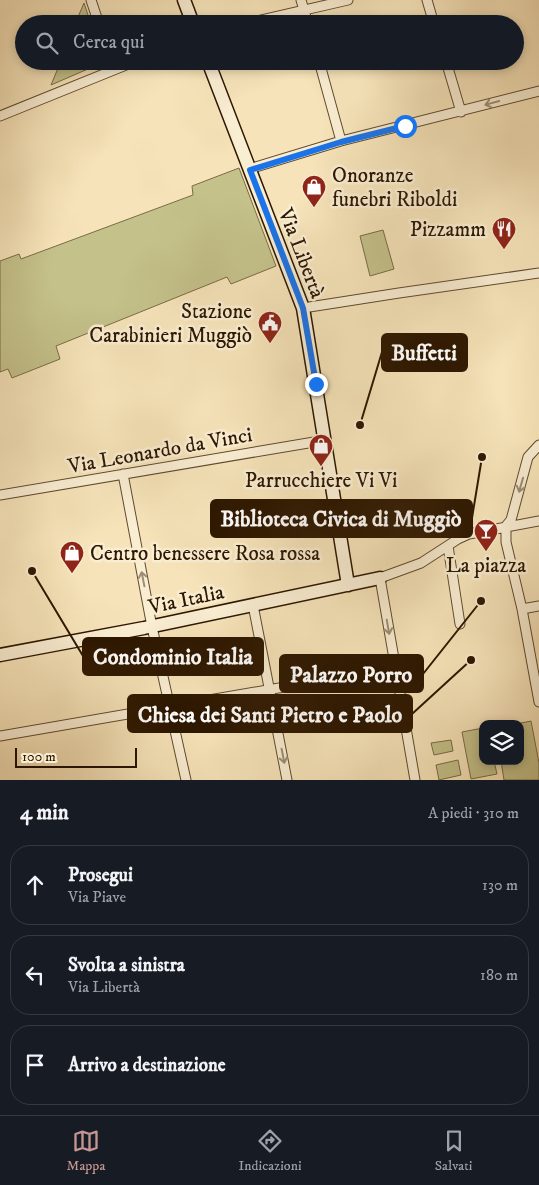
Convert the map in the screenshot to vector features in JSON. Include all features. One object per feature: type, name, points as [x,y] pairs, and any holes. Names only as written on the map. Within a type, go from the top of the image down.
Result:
[{"type":"street","points":[[91,0],[96,15]]},
{"type":"street","points":[[184,0],[190,15]]},
{"type":"street","points":[[271,15],[302,5],[348,0]]},
{"type":"street","points":[[427,0],[431,15]]},
{"type":"street","points":[[0,116],[104,70]]},
{"type":"street","name":"Via Libertà","points":[[211,70],[303,308],[326,440],[348,585]]},
{"type":"street","points":[[321,70],[341,142]]},
{"type":"street","points":[[449,70],[461,112]]},
{"type":"street","points":[[250,170],[341,142],[539,91]]},
{"type":"street","points":[[303,308],[539,273]]},
{"type":"street","name":"Via Leonardo da Vinci","points":[[0,495],[326,440]]},
{"type":"street","points":[[539,445],[528,457],[511,520],[506,526],[506,542],[522,609],[539,701]]},
{"type":"street","points":[[123,474],[152,626],[186,780]]},
{"type":"street","points":[[415,780],[380,578],[421,563],[469,534],[539,521]]},
{"type":"street","points":[[448,546],[460,624]]},
{"type":"street","name":"Via Italia","points":[[0,655],[152,626],[380,578]]},
{"type":"street","points":[[253,605],[287,780]]},
{"type":"street","points":[[522,609],[539,606]]},
{"type":"street","points":[[0,736],[395,668]]},
{"type":"shaded area","points":[[84,3],[88,15],[79,15]]},
{"type":"shaded area","points":[[57,70],[86,70],[51,85]]},
{"type":"shaded area","points":[[239,168],[276,266],[231,284],[227,277],[56,346],[60,359],[12,378],[8,369],[0,372],[0,261],[19,254],[21,259],[193,195],[192,186]]},
{"type":"shaded area","points":[[383,230],[394,269],[370,276],[360,236]]},
{"type":"shaded area","points":[[531,721],[539,763],[539,780],[504,780],[502,765],[524,765],[524,722]]},
{"type":"shaded area","points":[[479,729],[479,765],[495,765],[497,774],[471,779],[462,732]]},
{"type":"shaded area","points":[[451,740],[453,751],[434,755],[431,743]]},
{"type":"shaded area","points":[[458,760],[461,775],[439,780],[436,765]]},
{"type":"place","name":"Onoranze funebri Riboldi","points":[[314,208]]},
{"type":"place","name":"Pizzamm","points":[[504,250]]},
{"type":"place","name":"Stazione Carabinieri Muggiò","points":[[270,344]]},
{"type":"place","name":"Buffetti","points":[[360,425]]},
{"type":"place","name":"Biblioteca Civica di Muggiò","points":[[482,457]]},
{"type":"place","name":"Parrucchiere Vi Vi","points":[[321,467]]},
{"type":"place","name":"La piazza","points":[[486,552]]},
{"type":"place","name":"Condominio Italia","points":[[32,571]]},
{"type":"place","name":"Centro benessere Rosa rossa","points":[[72,574]]},
{"type":"place","name":"Palazzo Porro","points":[[481,601]]},
{"type":"place","name":"Chiesa dei Santi Pietro e Paolo","points":[[471,660]]},
{"type":"route","points":[[316,384],[303,308],[250,170],[341,142],[405,126]]}]
